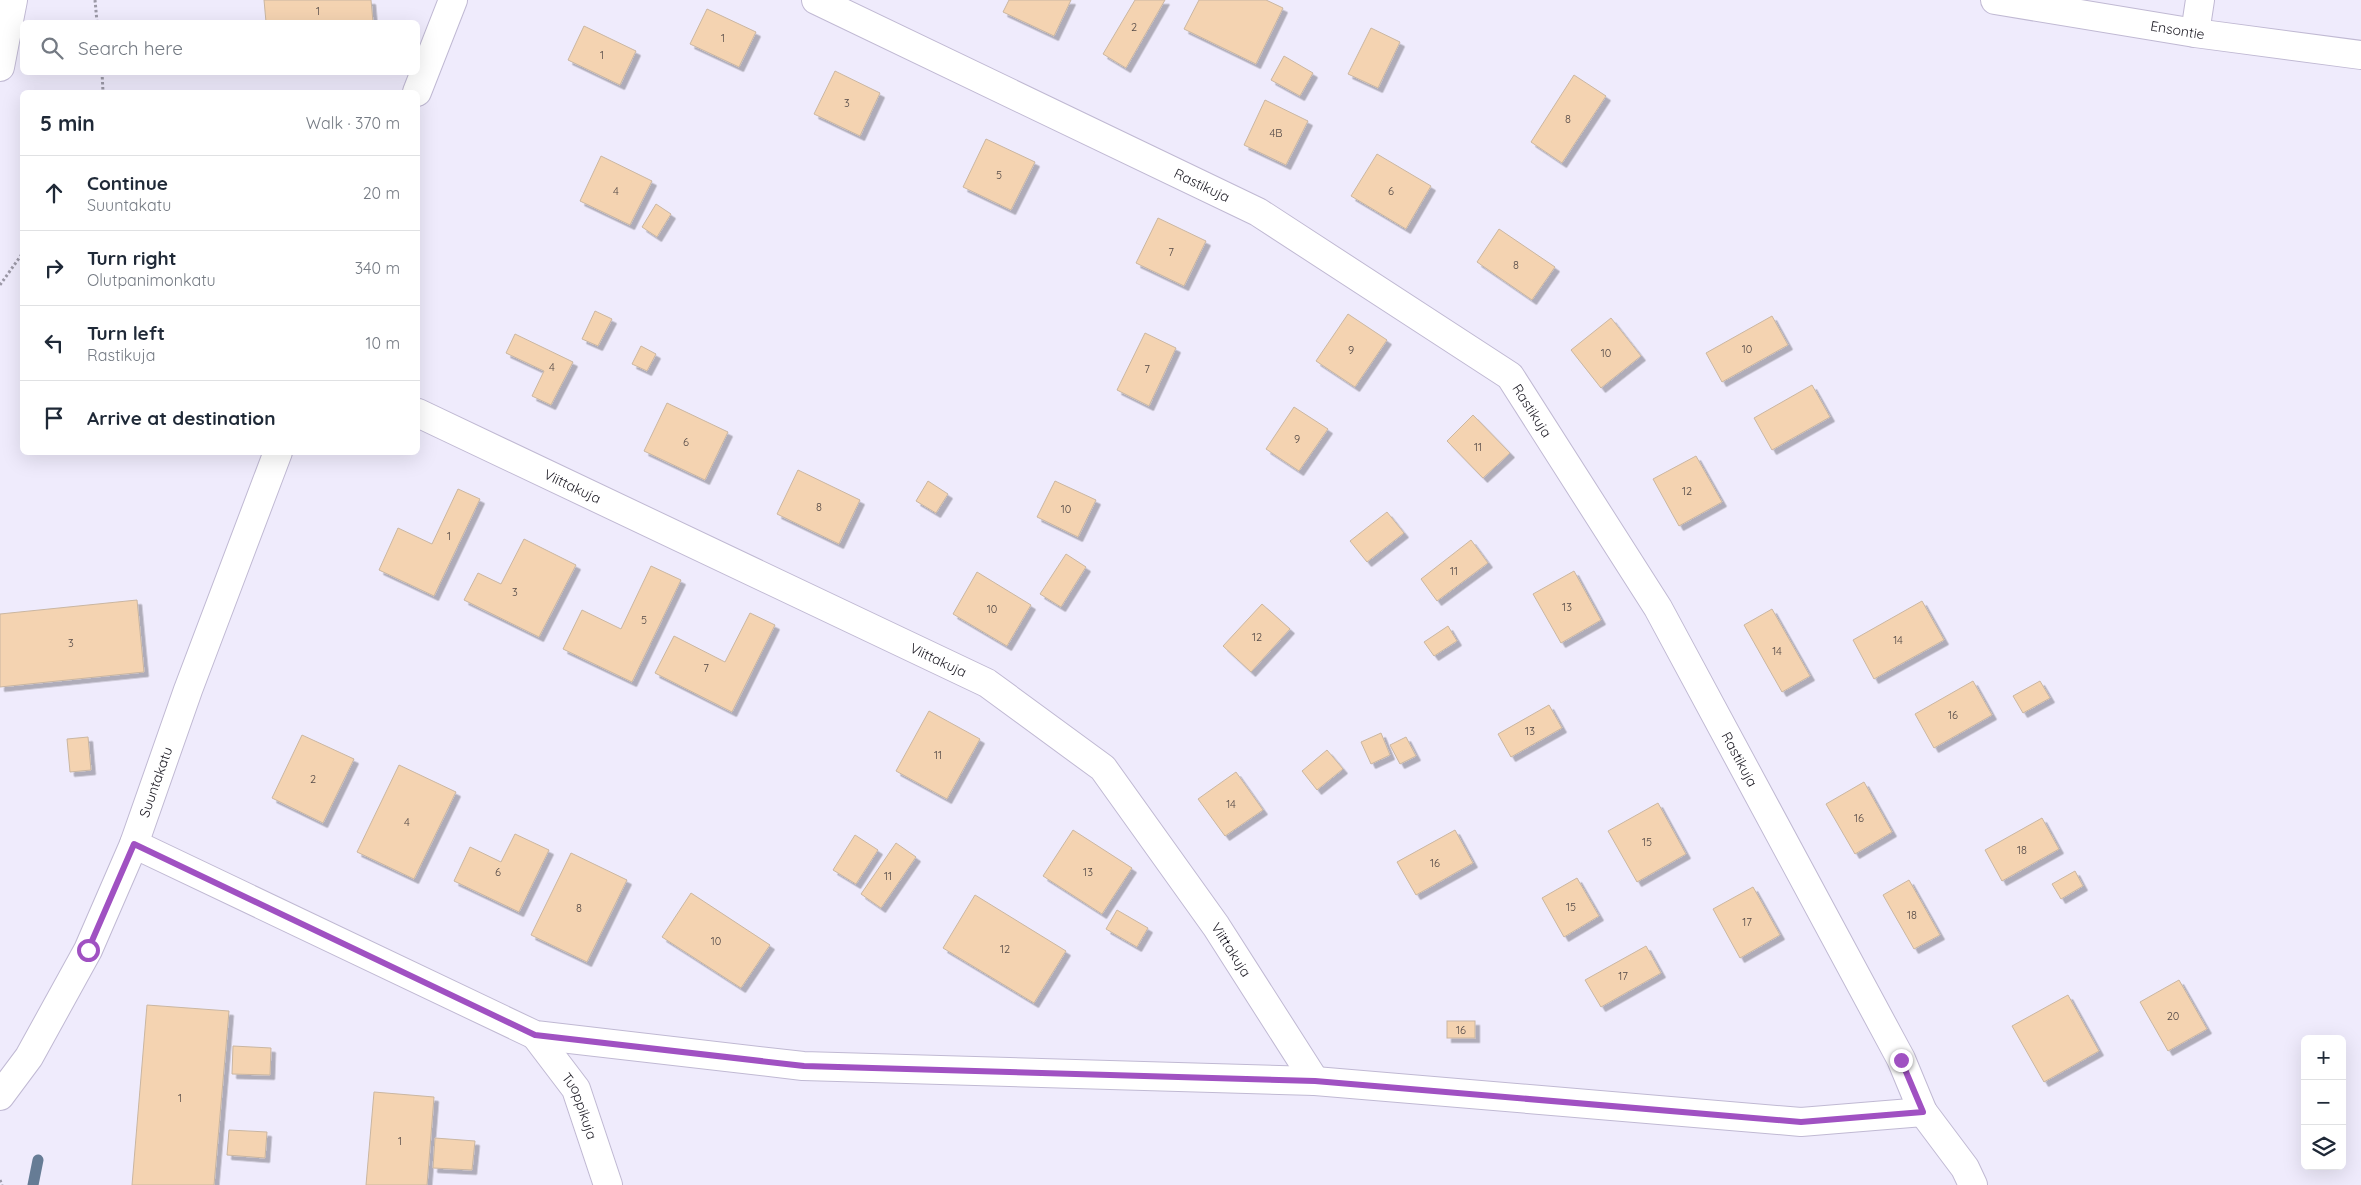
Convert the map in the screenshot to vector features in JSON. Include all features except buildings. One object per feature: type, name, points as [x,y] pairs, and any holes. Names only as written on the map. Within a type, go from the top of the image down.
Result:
[{"type":"street","points":[[0,68],[13,0]]},
{"type":"street","points":[[418,90],[453,0]]},
{"type":"street","name":"Rastikuja","points":[[816,0],[1258,212],[1510,376],[1658,608],[1901,1060],[1923,1112],[1965,1168],[1973,1185]]},
{"type":"street","name":"Ensontie","points":[[1996,0],[2194,33],[2361,55]]},
{"type":"street","points":[[2194,33],[2200,0]]},
{"type":"street","name":"Viittakuja","points":[[420,414],[987,682],[1103,768],[1216,926],[1315,1081]]},
{"type":"street","name":"Suuntakatu","points":[[0,1096],[29,1058],[88,950],[134,844],[188,690],[277,455]]},
{"type":"street","points":[[134,844],[535,1035],[804,1066],[1315,1081],[1801,1122],[1923,1112]]},
{"type":"street","name":"Tuoppikuja","points":[[535,1035],[576,1089],[608,1185]]},
{"type":"path","points":[[95,0],[97,20]]},
{"type":"path","points":[[102,75],[103,90]]},
{"type":"path","points":[[0,285],[20,257]]},
{"type":"path","points":[[0,1180],[2,1185]]},
{"type":"waterway","points":[[33,1185],[38,1160]]},
{"type":"route","points":[[88,950],[134,844],[535,1035],[804,1066],[1315,1081],[1801,1122],[1923,1112],[1901,1060]]}]
